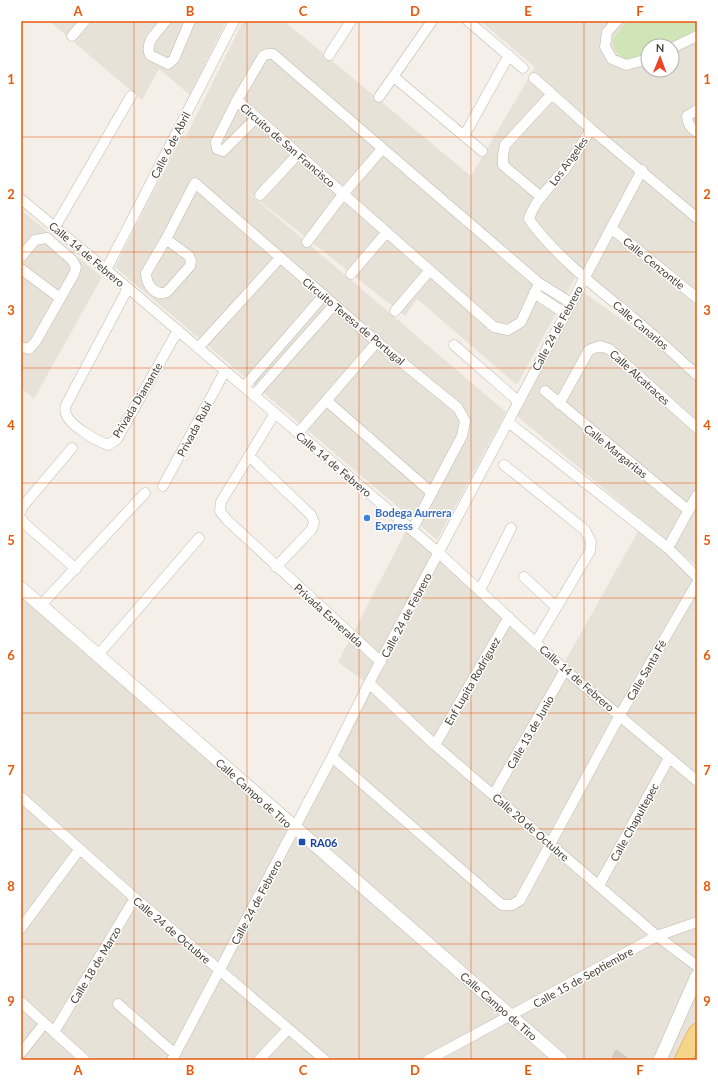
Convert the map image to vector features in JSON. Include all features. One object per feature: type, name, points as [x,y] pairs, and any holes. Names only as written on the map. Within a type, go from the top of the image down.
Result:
[{"type":"highway","points":[[683,1060],[697,1032]]},
{"type":"street","points":[[72,36],[85,21]]},
{"type":"street","points":[[166,21],[150,42],[147,50],[150,55],[168,64],[174,59],[190,21]]},
{"type":"street","name":"Calle 6 de Abril","points":[[106,270],[234,21]]},
{"type":"street","points":[[329,54],[351,21]]},
{"type":"street","points":[[380,97],[432,21]]},
{"type":"street","points":[[468,21],[523,68]]},
{"type":"street","points":[[617,21],[607,32],[605,47],[612,59],[626,65],[640,61]]},
{"type":"street","points":[[680,44],[697,36]]},
{"type":"street","name":"Circuito de San Francisco","points":[[539,283],[521,322],[508,330],[494,327],[237,100],[263,56],[273,54],[539,283],[571,303]]},
{"type":"street","points":[[464,136],[509,55]]},
{"type":"street","points":[[394,77],[482,151]]},
{"type":"street","name":"Los Angeles","points":[[534,78],[591,129],[642,170],[697,218]]},
{"type":"street","name":"Los Angeles","points":[[552,94],[506,145],[503,155],[503,165],[541,197],[566,168],[591,129]]},
{"type":"street","points":[[55,227],[131,96]]},
{"type":"street","points":[[237,100],[216,142],[216,148],[223,151],[256,118]]},
{"type":"street","points":[[697,110],[687,116],[688,122],[692,129],[697,132]]},
{"type":"street","points":[[307,242],[344,194],[382,149]]},
{"type":"street","points":[[260,195],[298,154]]},
{"type":"street","name":"Calle 24 de Febrero","points":[[174,1057],[332,757],[369,683],[642,170]]},
{"type":"street","name":"Circuito Teresa de Portugal","points":[[166,239],[189,256],[191,261],[190,266],[167,292],[162,294],[157,293],[148,284],[146,273],[166,239],[195,183],[377,342],[458,408],[465,421],[462,436],[412,530]]},
{"type":"street","name":"Calle Canarios","points":[[541,197],[529,219],[537,230],[584,277],[696,372]]},
{"type":"street","name":"Calle 14 de Febrero","points":[[21,199],[178,330],[439,553],[565,670],[697,781]]},
{"type":"street","name":"Calle Cenzontle","points":[[611,228],[697,298]]},
{"type":"street","points":[[351,274],[387,232]]},
{"type":"street","points":[[21,257],[35,240],[47,238],[72,260],[76,267],[74,274],[36,341],[25,348]]},
{"type":"street","points":[[198,348],[280,258]]},
{"type":"street","points":[[21,269],[60,298]]},
{"type":"street","points":[[395,311],[430,270]]},
{"type":"street","name":"Privada Diamante","points":[[128,288],[66,405],[65,413],[70,421],[97,441],[108,445],[117,439],[178,330]]},
{"type":"street","points":[[534,293],[566,314]]},
{"type":"street","points":[[244,387],[324,295]]},
{"type":"street","points":[[254,396],[334,304]]},
{"type":"street","points":[[298,433],[377,342]]},
{"type":"street","points":[[454,345],[518,401]]},
{"type":"street","name":"Calle Alcatraces","points":[[559,404],[589,350],[600,346],[609,349],[697,428]]},
{"type":"street","name":"Privada Rubí","points":[[163,486],[225,371]]},
{"type":"street","name":"Calle Margaritas","points":[[545,391],[688,510]]},
{"type":"street","points":[[327,401],[432,493]]},
{"type":"street","name":"Privada Esmeralda","points":[[275,413],[221,502],[220,511],[227,520],[276,567],[381,662]]},
{"type":"street","points":[[508,422],[668,548],[697,577]]},
{"type":"street","points":[[21,511],[23,506],[72,448]]},
{"type":"street","points":[[250,456],[312,515],[314,522],[312,529],[276,567]]},
{"type":"street","points":[[504,465],[585,530],[591,542],[590,551],[536,642]]},
{"type":"street","points":[[41,605],[145,493]]},
{"type":"street","points":[[668,548],[697,496]]},
{"type":"street","points":[[21,518],[24,523],[76,569]]},
{"type":"street","points":[[480,590],[511,528]]},
{"type":"street","points":[[98,655],[199,538]]},
{"type":"street","points":[[524,577],[556,607]]},
{"type":"street","name":"Calle Santa Fé","points":[[332,757],[502,905],[512,905],[520,900],[620,715],[697,583]]},
{"type":"street","name":"Calle Campo de Tiro","points":[[21,588],[294,829],[561,1060]]},
{"type":"street","name":"Enf Lupita Rodríguez","points":[[435,745],[509,617]]},
{"type":"street","name":"Calle 13 de Junio","points":[[494,794],[565,670]]},
{"type":"street","name":"Calle 20 de Octubre","points":[[369,683],[435,745],[494,794],[657,936],[697,966]]},
{"type":"street","name":"Calle Chapultepec","points":[[599,885],[669,758]]},
{"type":"street","name":"Calle 24 de Octubre","points":[[23,802],[325,1060]]},
{"type":"street","points":[[21,928],[80,850]]},
{"type":"street","name":"Calle 18 de Marzo","points":[[54,1032],[135,898]]},
{"type":"street","name":"Calle 15 de Septiembre","points":[[428,1060],[657,936],[697,922]]},
{"type":"street","points":[[660,1060],[697,976]]},
{"type":"street","points":[[21,1002],[85,1060]]},
{"type":"street","points":[[118,1004],[174,1057]]},
{"type":"street","points":[[21,1053],[44,1024]]},
{"type":"street","points":[[259,1060],[288,1029]]},
{"type":"shaded area","points":[[49,21],[226,21],[190,95],[159,69],[142,100]]},
{"type":"shaded area","points":[[243,21],[284,21],[471,176],[535,67],[480,21],[697,21],[697,566],[517,416],[583,292],[652,341],[577,275],[517,385],[417,299],[405,316],[237,183],[506,412],[437,540],[115,267],[182,136],[185,138]]},
{"type":"shaded area","points":[[21,210],[102,277],[34,399],[21,388]]},
{"type":"shaded area","points":[[640,528],[697,571],[697,1060],[21,1060],[21,591],[294,827],[364,681],[338,662],[407,529],[564,663]]},
{"type":"green space","points":[[627,21],[697,21],[697,30],[680,38],[640,38],[640,56],[628,60],[621,57],[617,52],[613,39]]},
{"type":"building","points":[[616,1050],[630,1060],[611,1060]]},
{"type":"place","name":"Bodega Aurrera Express","points":[[367,518]]},
{"type":"place","name":"RA06","points":[[302,842]]}]
